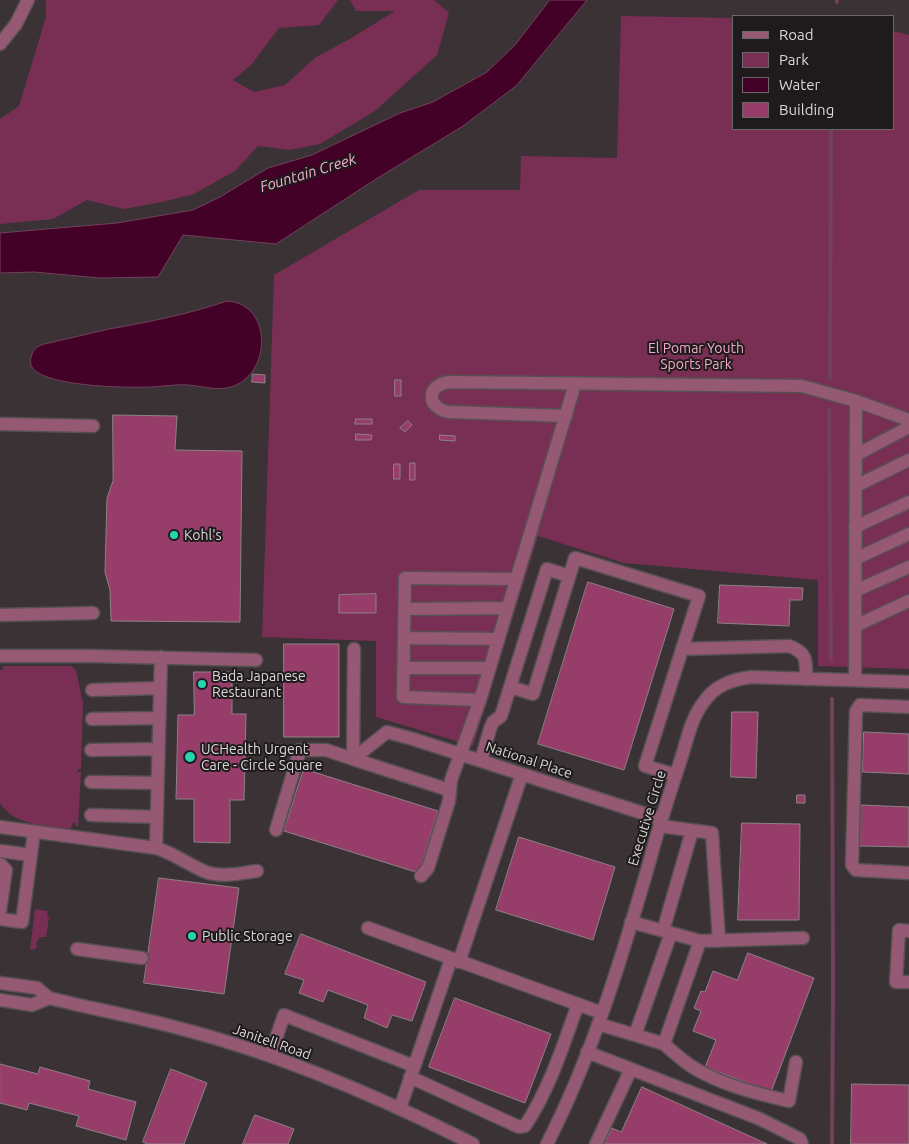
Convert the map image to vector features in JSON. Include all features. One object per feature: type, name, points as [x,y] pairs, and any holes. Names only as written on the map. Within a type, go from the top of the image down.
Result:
[{"type":"street","points":[[0,44],[16,24],[28,0]]},
{"type":"street","points":[[566,416],[449,412],[432,404],[432,398],[433,392],[437,387],[442,383],[449,382],[802,386],[909,420]]},
{"type":"street","points":[[421,876],[428,868],[449,801],[451,780],[480,700],[574,384]]},
{"type":"street","points":[[855,680],[856,402]]},
{"type":"street","points":[[0,424],[93,426]]},
{"type":"street","points":[[856,455],[909,427]]},
{"type":"street","points":[[856,486],[909,460]]},
{"type":"street","points":[[855,527],[909,502]]},
{"type":"street","points":[[855,559],[909,534]]},
{"type":"street","points":[[510,687],[533,694],[575,558],[699,596],[645,766],[676,775]]},
{"type":"street","points":[[855,591],[909,567]]},
{"type":"street","points":[[481,760],[493,722],[501,716],[547,569],[569,576]]},
{"type":"street","points":[[480,700],[403,697],[405,578],[515,579]]},
{"type":"street","points":[[855,626],[909,600]]},
{"type":"street","points":[[405,608],[507,608]]},
{"type":"street","points":[[0,615],[92,613]]},
{"type":"street","points":[[404,638],[498,639]]},
{"type":"street","points":[[682,649],[790,646],[802,653],[806,660],[806,679]]},
{"type":"street","points":[[353,759],[354,649]]},
{"type":"street","points":[[0,656],[256,660]]},
{"type":"street","points":[[156,848],[161,658]]},
{"type":"street","points":[[404,668],[489,668]]},
{"type":"street","name":"Executive Circle","points":[[547,1144],[560,1118],[600,1018],[615,976],[661,822],[697,712],[710,694],[726,682],[751,677],[909,682]]},
{"type":"street","points":[[92,690],[160,688]]},
{"type":"street","points":[[909,707],[860,704],[856,711],[852,865],[856,870],[909,872]]},
{"type":"street","points":[[92,719],[159,718]]},
{"type":"street","name":"National Place","points":[[353,759],[387,732],[481,760],[661,822],[692,831],[712,833],[719,941]]},
{"type":"street","points":[[91,750],[158,749]]},
{"type":"street","points":[[276,830],[300,750],[326,750],[449,790]]},
{"type":"street","points":[[400,1108],[522,774]]},
{"type":"street","points":[[91,782],[157,783]]},
{"type":"street","points":[[91,815],[157,817]]},
{"type":"street","points":[[0,827],[156,848],[168,851],[206,872],[222,876],[257,871]]},
{"type":"street","points":[[635,1036],[667,932],[692,831]]},
{"type":"street","points":[[0,919],[22,922],[34,832]]},
{"type":"street","points":[[0,851],[30,855]]},
{"type":"street","points":[[0,864],[6,870],[0,911]]},
{"type":"street","points":[[631,922],[700,942],[803,938]]},
{"type":"street","points":[[368,928],[578,1004],[635,1036],[664,1044],[690,1066],[711,1077],[770,1097],[789,1101],[796,1062]]},
{"type":"street","points":[[909,931],[899,930],[896,982],[909,982]]},
{"type":"street","points":[[664,1044],[700,942]]},
{"type":"street","points":[[77,949],[142,958]]},
{"type":"street","name":"Janitell Road","points":[[0,983],[37,988],[49,998],[182,1029],[270,1056],[379,1098],[474,1144]]},
{"type":"street","name":"Janitell Road","points":[[0,1000],[32,1005],[49,998]]},
{"type":"street","points":[[270,1056],[284,1015],[412,1072],[519,1127],[525,1126],[554,1072],[578,1004]]},
{"type":"street","points":[[587,1052],[760,1119],[800,1139],[802,1144]]},
{"type":"street","points":[[596,1144],[631,1069]]},
{"type":"green space","points":[[46,0],[338,0],[319,25],[279,28],[251,65],[233,80],[254,92],[285,85],[316,57],[395,11],[356,11],[350,0],[434,0],[449,13],[437,55],[375,111],[320,144],[290,150],[258,146],[235,171],[194,194],[162,202],[124,209],[87,200],[53,219],[0,224],[0,119],[19,106],[46,17]]},
{"type":"green space","name":"El Pomar Youth Sports Park","points":[[621,16],[732,18],[732,130],[894,130],[894,31],[909,35],[909,669],[818,666],[818,580],[624,563],[538,536],[473,746],[376,717],[376,641],[262,637],[274,275],[419,190],[520,190],[521,156],[617,158]]},
{"type":"green space","points":[[3,666],[71,666],[76,670],[83,703],[81,769],[78,769],[78,772],[81,772],[78,826],[75,826],[76,823],[73,823],[70,829],[31,823],[13,816],[0,803],[0,670],[3,670]]},
{"type":"green space","points":[[35,909],[48,911],[47,916],[49,917],[46,937],[40,937],[36,943],[37,948],[30,950]]},
{"type":"water","name":"Fountain Creek","points":[[550,0],[587,0],[516,86],[463,126],[376,179],[276,244],[183,235],[158,277],[100,278],[34,272],[0,273],[0,233],[117,223],[193,210],[220,197],[268,168],[312,155],[400,113],[433,102],[487,72],[515,45]]},
{"type":"water","points":[[227,301],[241,305],[252,313],[259,324],[262,338],[261,352],[256,365],[248,377],[229,388],[221,389],[185,385],[139,387],[86,385],[50,378],[37,372],[31,365],[33,351],[43,344],[169,317]]},
{"type":"building","points":[[253,374],[265,375],[265,383],[252,382]]},
{"type":"building","points":[[395,380],[401,380],[401,396],[395,396]]},
{"type":"building","name":"Kohl's","points":[[113,415],[177,416],[175,450],[242,451],[240,622],[111,621],[110,590],[105,572],[107,498],[113,481]]},
{"type":"building","points":[[356,419],[372,419],[372,424],[355,424]]},
{"type":"building","points":[[408,421],[412,425],[405,432],[400,428]]},
{"type":"building","points":[[356,434],[372,435],[371,440],[356,440]]},
{"type":"building","points":[[440,435],[455,436],[455,441],[440,440]]},
{"type":"building","points":[[410,463],[415,463],[415,480],[410,480]]},
{"type":"building","points":[[394,464],[400,464],[400,479],[394,479]]},
{"type":"building","points":[[588,582],[674,609],[624,770],[538,744]]},
{"type":"building","points":[[720,585],[803,588],[802,600],[790,600],[789,626],[718,623]]},
{"type":"building","points":[[376,594],[376,613],[339,613],[339,595]]},
{"type":"building","points":[[284,644],[339,644],[339,737],[284,737]]},
{"type":"building","points":[[194,672],[232,672],[232,714],[246,714],[244,800],[230,800],[230,843],[194,842],[194,799],[176,799],[178,715],[194,715]]},
{"type":"building","points":[[732,712],[758,712],[756,778],[731,777]]},
{"type":"building","points":[[864,732],[909,734],[909,774],[863,772]]},
{"type":"building","points":[[304,769],[438,811],[419,873],[284,831]]},
{"type":"building","points":[[797,795],[805,795],[805,803],[797,803]]},
{"type":"building","points":[[861,805],[909,807],[909,847],[860,846]]},
{"type":"building","points":[[742,823],[800,824],[799,920],[738,920]]},
{"type":"building","points":[[519,837],[615,867],[593,940],[496,910]]},
{"type":"building","name":"Public Storage","points":[[159,878],[239,888],[224,994],[144,983]]},
{"type":"building","points":[[301,934],[426,982],[412,1021],[392,1015],[387,1028],[364,1018],[368,1005],[328,990],[323,1002],[299,993],[304,980],[285,974]]},
{"type":"building","points":[[748,953],[814,978],[771,1092],[705,1067],[716,1040],[693,1031],[701,1011],[694,1008],[701,991],[705,992],[713,971],[737,980]]},
{"type":"building","points":[[455,998],[551,1034],[525,1103],[429,1067]]},
{"type":"building","points":[[0,1064],[38,1074],[40,1067],[90,1081],[88,1089],[136,1102],[126,1140],[76,1126],[79,1116],[29,1103],[27,1110],[0,1103]]},
{"type":"building","points":[[171,1069],[207,1083],[184,1144],[147,1144],[143,1142]]},
{"type":"building","points":[[852,1084],[909,1085],[909,1144],[851,1144]]},
{"type":"building","points":[[642,1087],[767,1144],[604,1144],[612,1128],[621,1132]]},
{"type":"building","points":[[255,1115],[294,1129],[288,1144],[243,1144]]},
{"type":"waterway","points":[[830,378],[831,130]]},
{"type":"waterway","points":[[829,410],[831,659]]},
{"type":"waterway","points":[[832,699],[832,1144]]},
{"type":"place","name":"Kohl's","points":[[174,535]]},
{"type":"place","name":"Bada Japanese Restaurant","points":[[202,684]]},
{"type":"place","name":"UCHealth Urgent Care - Circle Square","points":[[190,757]]},
{"type":"place","name":"Public Storage","points":[[192,936]]}]
